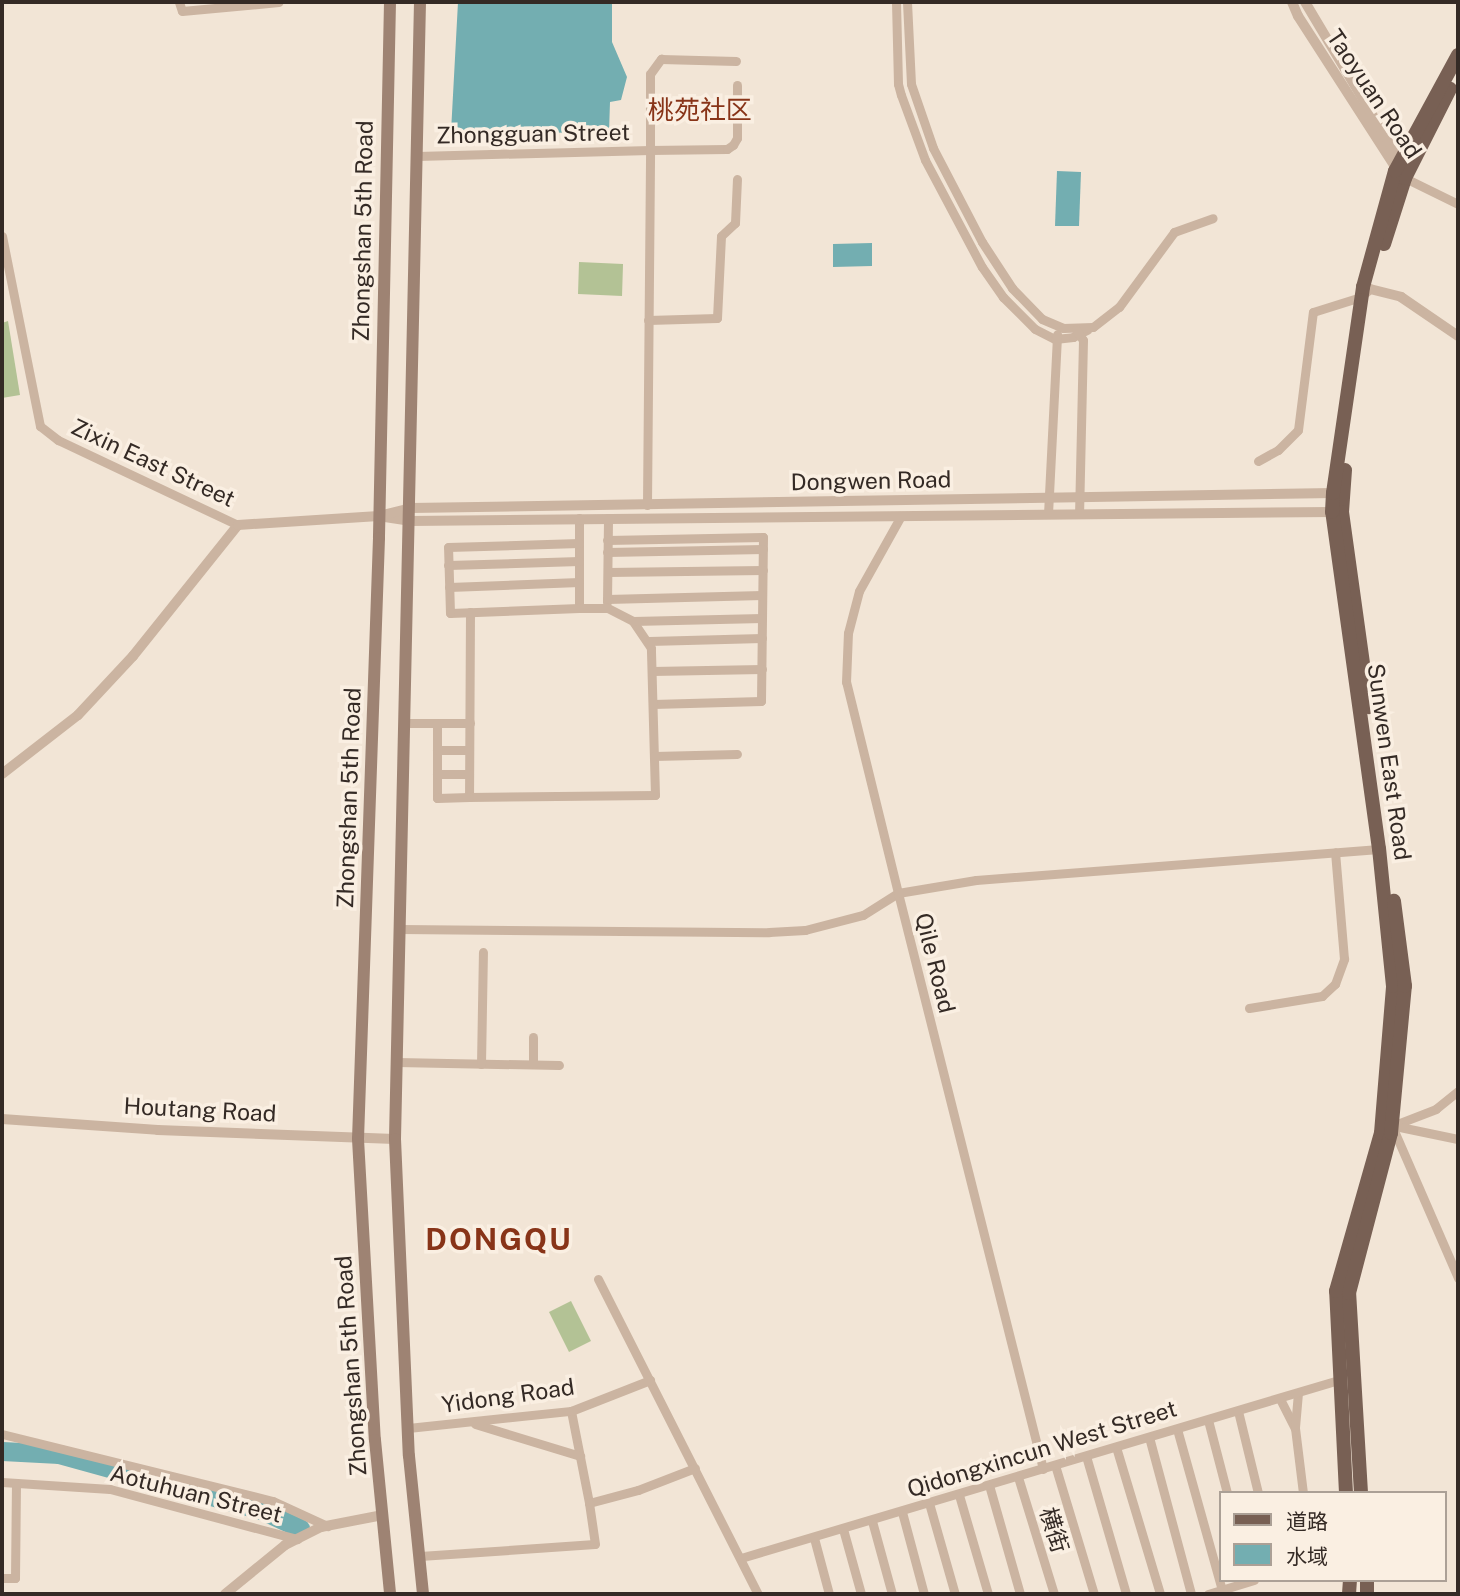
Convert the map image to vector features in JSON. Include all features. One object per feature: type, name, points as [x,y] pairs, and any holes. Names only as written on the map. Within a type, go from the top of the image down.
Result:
[{"type":"main road","name":"Zhongshan 5th Road","points":[[390,2],[379,516],[358,1139],[375,1440],[390,1594]]},
{"type":"main road","points":[[420,2],[395,1139],[408,1428],[424,1594]]},
{"type":"main road","name":"Sunwen East Road","points":[[1346,1491],[1336,1291],[1387,1125],[1393,986],[1379,849],[1332,512],[1333,493],[1365,293],[1400,169],[1458,55]]},
{"type":"main road","name":"Sunwen East Road","points":[[1400,169],[1458,72]]},
{"type":"main road","name":"Sunwen East Road","points":[[1362,1491],[1349,1293],[1387,1125],[1405,986],[1342,512],[1365,293]]},
{"type":"street","points":[[181,6],[279,2]]},
{"type":"street","points":[[896,2],[898,83],[925,160],[982,267],[1003,297],[1035,329],[1055,339],[1093,327],[1119,307],[1174,232],[1213,218]]},
{"type":"street","points":[[907,2],[911,84],[933,148],[982,242],[1012,288],[1042,319],[1080,333],[1083,340],[1079,514]]},
{"type":"street","name":"Taoyuan Road","points":[[1292,2],[1298,16],[1400,169]]},
{"type":"street","name":"Taoyuan Road","points":[[1309,4],[1400,169]]},
{"type":"street","name":"Zhongguan Street","points":[[647,505],[650,74],[661,59],[736,61]]},
{"type":"street","name":"Zhongguan Street","points":[[417,156],[727,149],[737,138],[737,85]]},
{"type":"street","points":[[1400,169],[1458,204]]},
{"type":"street","points":[[648,320],[717,318],[721,236],[735,223],[737,178]]},
{"type":"street","name":"Zixin East Street","points":[[2,236],[38,420],[45,432],[138,480],[238,525]]},
{"type":"street","points":[[1258,461],[1278,450],[1298,430],[1313,312],[1365,293],[1401,297],[1458,336]]},
{"type":"street","points":[[1048,514],[1055,339],[1066,328],[1093,327]]},
{"type":"street","name":"Dongwen Road","points":[[410,515],[647,505],[1333,493]]},
{"type":"street","name":"Dongwen Road","points":[[410,515],[607,518],[1332,512]]},
{"type":"street","points":[[2,774],[78,715],[133,656],[238,525],[410,515]]},
{"type":"street","points":[[400,929],[805,930],[863,915],[898,893],[846,681],[848,633],[859,591],[901,516]]},
{"type":"street","points":[[579,518],[579,608]]},
{"type":"street","points":[[607,518],[607,603]]},
{"type":"street","points":[[607,540],[763,537],[761,702],[653,704]]},
{"type":"street","points":[[579,543],[448,547],[450,613],[579,608],[607,603],[762,595]]},
{"type":"street","points":[[607,552],[763,549]]},
{"type":"street","points":[[449,565],[579,561]]},
{"type":"street","points":[[608,572],[762,570]]},
{"type":"street","points":[[449,587],[579,582]]},
{"type":"street","points":[[438,723],[436,797],[655,794],[649,641],[633,621],[607,603]]},
{"type":"street","points":[[469,797],[470,612]]},
{"type":"street","points":[[633,621],[762,618]]},
{"type":"street","points":[[649,641],[762,638]]},
{"type":"street","points":[[652,671],[762,669]]},
{"type":"street","points":[[405,723],[470,723]]},
{"type":"street","points":[[437,750],[470,750]]},
{"type":"street","points":[[654,756],[737,754]]},
{"type":"street","points":[[437,774],[469,774]]},
{"type":"street","name":"Qile Road","points":[[1043,1469],[898,893],[976,880],[1379,849]]},
{"type":"street","points":[[1249,1008],[1322,996],[1335,984],[1344,959],[1335,852]]},
{"type":"street","points":[[481,1063],[483,952]]},
{"type":"street","points":[[533,1037],[533,1064]]},
{"type":"street","points":[[397,1062],[559,1065]]},
{"type":"street","points":[[1387,1125],[1436,1109],[1458,1091]]},
{"type":"street","name":"Houtang Road","points":[[2,1119],[158,1130],[395,1139]]},
{"type":"street","points":[[1387,1125],[1458,1139]]},
{"type":"street","points":[[1387,1125],[1458,1278]]},
{"type":"street","points":[[598,1279],[758,1594]]},
{"type":"street","name":"Qidongxincun West Street","points":[[741,1559],[1354,1375]]},
{"type":"street","name":"Yidong Road","points":[[408,1428],[571,1411],[650,1380]]},
{"type":"street","points":[[1298,1393],[1295,1428],[1303,1491]]},
{"type":"street","points":[[1280,1399],[1295,1428]]},
{"type":"street","points":[[420,1556],[595,1544],[571,1411]]},
{"type":"street","points":[[1238,1411],[1258,1491]]},
{"type":"street","points":[[1208,1420],[1226,1491]]},
{"type":"street","points":[[471,1423],[580,1456]]},
{"type":"street","points":[[1177,1429],[1218,1576]]},
{"type":"street","points":[[2,1434],[274,1502],[327,1526]]},
{"type":"street","points":[[1149,1437],[1191,1594]]},
{"type":"street","points":[[1116,1447],[1160,1594]]},
{"type":"street","points":[[1086,1456],[1126,1594]]},
{"type":"street","points":[[1055,1465],[1094,1594]]},
{"type":"street","points":[[589,1503],[638,1490],[695,1468]]},
{"type":"street","name":"横街","points":[[1018,1477],[1054,1594]]},
{"type":"street","name":"Aotuhuan Street","points":[[2,1482],[110,1489],[297,1539]]},
{"type":"street","points":[[2,1578],[15,1578],[16,1483]]},
{"type":"street","points":[[989,1485],[1020,1594]]},
{"type":"street","points":[[959,1494],[988,1594]]},
{"type":"street","points":[[929,1503],[955,1594]]},
{"type":"street","points":[[902,1511],[924,1594]]},
{"type":"street","points":[[225,1594],[297,1539],[327,1526],[383,1515]]},
{"type":"street","points":[[872,1521],[892,1594]]},
{"type":"street","points":[[843,1530],[861,1594]]},
{"type":"street","points":[[814,1538],[829,1594]]},
{"type":"street","points":[[1220,1582],[1222,1590]]},
{"type":"street","points":[[1208,1594],[1248,1582]]},
{"type":"green space","points":[[579,262],[623,264],[622,296],[578,294]]},
{"type":"green space","points":[[8,321],[20,395],[2,398],[2,323]]},
{"type":"green space","points":[[571,1301],[591,1341],[569,1352],[549,1312]]},
{"type":"water","points":[[458,2],[612,2],[612,42],[627,77],[621,100],[610,102],[609,133],[451,132]]},
{"type":"water","points":[[1057,171],[1081,172],[1079,226],[1055,226]]},
{"type":"water","points":[[872,243],[872,266],[833,267],[833,244]]},
{"type":"waterway","points":[[2,1451],[59,1454],[261,1510],[300,1528]]},
{"type":"district","name":"桃苑社区","points":[[700,110]]},
{"type":"district","name":"DONGQU","points":[[499,1239]]}]
